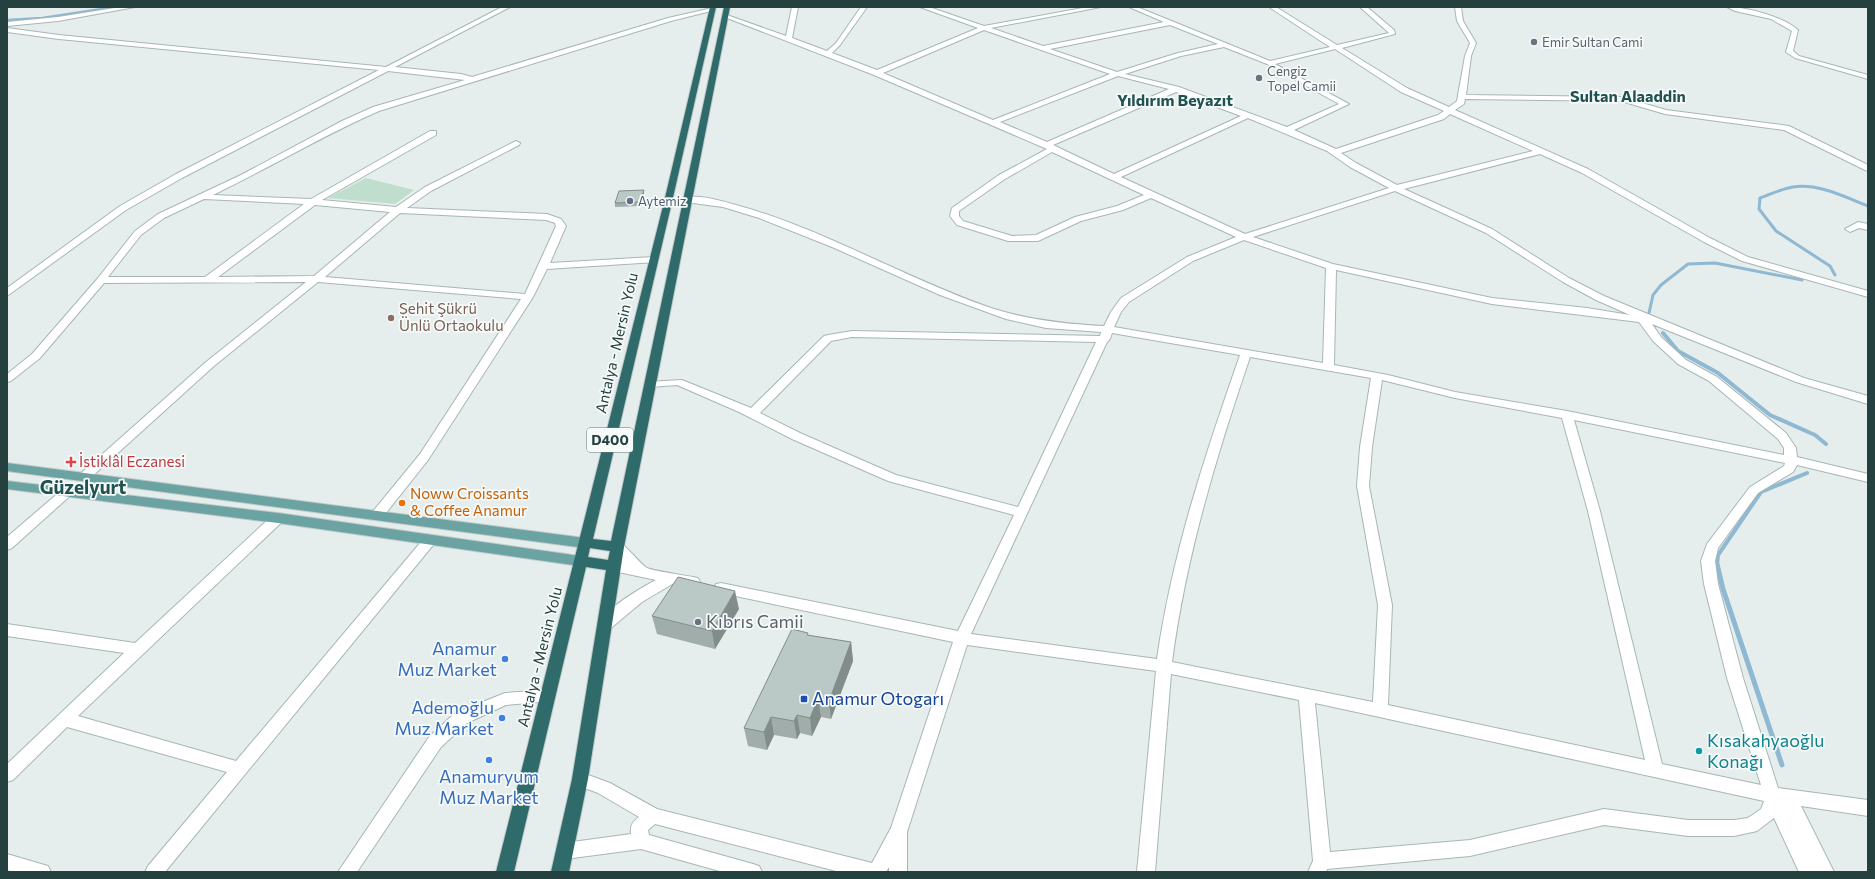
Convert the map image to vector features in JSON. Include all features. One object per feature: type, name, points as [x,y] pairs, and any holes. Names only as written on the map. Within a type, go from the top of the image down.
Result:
[{"type":"highway","name":"Antalya - Mersin Yolu","points":[[505,872],[546,696],[585,543],[713,9]]},
{"type":"highway","name":"D400","points":[[560,872],[580,779],[606,624],[617,547],[726,12]]},
{"type":"highway","points":[[585,543],[617,547]]},
{"type":"highway","points":[[580,561],[614,566]]},
{"type":"main road","points":[[7,467],[585,543]]},
{"type":"main road","points":[[67,492],[84,477]]},
{"type":"main road","points":[[7,485],[278,518],[580,561]]},
{"type":"main road","points":[[278,518],[292,504]]},
{"type":"main road","points":[[431,539],[446,524]]},
{"type":"street","points":[[7,17],[62,13],[102,7]]},
{"type":"street","points":[[7,24],[58,19],[132,7]]},
{"type":"street","points":[[7,293],[123,208],[179,176],[507,7]]},
{"type":"street","points":[[789,39],[795,7]]},
{"type":"street","points":[[828,54],[838,44],[864,7]]},
{"type":"street","points":[[923,7],[1117,74],[1176,89],[1287,130],[1335,152],[1353,165],[1396,188],[1490,231],[1566,280],[1600,298],[1655,322],[1800,380],[1868,400]]},
{"type":"street","points":[[876,73],[983,28],[1098,7]]},
{"type":"street","points":[[1132,7],[1269,63],[1345,104],[1287,130]]},
{"type":"street","points":[[1272,7],[1404,90],[1543,151],[1611,184],[1707,240],[1745,259],[1868,294]]},
{"type":"street","points":[[1269,63],[1392,34],[1392,31],[1363,7]]},
{"type":"street","points":[[1335,152],[1441,117],[1461,102],[1468,56],[1473,43],[1460,21],[1458,7]]},
{"type":"street","points":[[1730,7],[1773,18],[1795,30],[1789,52],[1796,57],[1868,77]]},
{"type":"street","points":[[7,379],[36,356],[101,280],[138,233],[161,216],[244,177],[345,123],[376,109],[670,19],[713,9]]},
{"type":"street","points":[[726,12],[994,122],[1244,237],[1331,266],[1492,301],[1587,311],[1655,322]]},
{"type":"street","points":[[1041,48],[1170,23]]},
{"type":"street","points":[[7,30],[59,37],[461,76],[473,80]]},
{"type":"street","points":[[994,122],[1117,74],[1180,54],[1225,45]]},
{"type":"street","points":[[1153,194],[1120,208],[1078,219],[1038,238],[1020,240],[1011,239],[960,223],[954,216],[955,210],[989,185],[1049,147],[1176,89]]},
{"type":"street","points":[[1462,97],[1609,98],[1622,100],[1665,112],[1771,125],[1795,132],[1868,168]]},
{"type":"street","points":[[1115,177],[1246,116]]},
{"type":"street","points":[[207,280],[313,202],[433,133]]},
{"type":"street","points":[[84,477],[210,364],[316,279],[398,210],[428,189],[516,143]]},
{"type":"street","points":[[877,872],[899,831],[962,638],[1107,334],[1116,312],[1125,300],[1190,259],[1244,237],[1396,188],[1543,151]]},
{"type":"street","points":[[202,197],[313,202],[398,210],[547,217],[558,220],[561,226],[544,266],[528,297],[424,457],[377,515]]},
{"type":"street","points":[[688,200],[704,200],[764,217],[929,286],[1010,317],[1107,334],[1246,354],[1377,376],[1455,395],[1567,415],[1791,460],[1868,478]]},
{"type":"street","points":[[1850,229],[1858,225],[1868,227]]},
{"type":"street","points":[[544,266],[653,260]]},
{"type":"street","points":[[1328,368],[1331,266]]},
{"type":"street","points":[[101,280],[316,279],[528,297]]},
{"type":"street","points":[[1643,320],[1658,339],[1682,362],[1713,379],[1776,430],[1790,448],[1791,465],[1787,472],[1754,490],[1712,547],[1708,561],[1711,584],[1735,678],[1808,872]]},
{"type":"street","points":[[752,414],[828,338],[852,334],[1107,334]]},
{"type":"street","points":[[1146,872],[1163,666],[1175,596],[1196,502],[1246,354]]},
{"type":"street","points":[[1377,376],[1366,447],[1363,486],[1376,549],[1385,605],[1380,710]]},
{"type":"street","points":[[650,384],[678,382],[892,478],[1021,512]]},
{"type":"street","points":[[1567,415],[1600,532],[1655,769]]},
{"type":"street","points":[[7,545],[67,492]]},
{"type":"street","points":[[7,774],[278,518]]},
{"type":"street","points":[[154,872],[431,539]]},
{"type":"street","points":[[617,547],[627,559],[644,571]]},
{"type":"street","points":[[614,566],[962,638],[1163,666],[1380,710],[1779,796],[1868,808]]},
{"type":"street","points":[[606,624],[645,590],[672,578]]},
{"type":"street","points":[[7,630],[138,649]]},
{"type":"street","points":[[1306,695],[1319,867],[1470,848],[1604,817],[1688,828],[1734,828],[1751,825],[1767,815],[1779,796]]},
{"type":"street","points":[[347,872],[435,742],[461,718],[505,700],[546,696]]},
{"type":"street","points":[[64,719],[240,769]]},
{"type":"street","points":[[580,779],[604,788],[653,816],[873,872]]},
{"type":"street","points":[[1779,796],[1825,872]]},
{"type":"street","points":[[641,841],[639,827],[653,816]]},
{"type":"street","points":[[898,872],[899,831]]},
{"type":"street","points":[[565,851],[641,841],[753,872]]},
{"type":"street","points":[[7,862],[42,872]]},
{"type":"green space","points":[[366,178],[414,190],[395,204],[328,198]]},
{"type":"building","name":"Aytemiz","points":[[644,190],[640,202],[615,203],[619,191]]},
{"type":"building","points":[[678,577],[735,591],[712,631],[652,616]]},
{"type":"building","points":[[792,629],[808,633],[807,635],[851,642],[829,701],[818,699],[810,718],[797,715],[794,721],[771,717],[764,732],[744,728]]},
{"type":"waterway","points":[[7,20],[42,18],[115,7]]},
{"type":"waterway","points":[[1835,275],[1830,266],[1776,231],[1759,209],[1760,198],[1784,189],[1802,186],[1822,189],[1868,206]]},
{"type":"waterway","points":[[1649,313],[1653,295],[1661,285],[1688,264],[1715,263],[1802,280]]},
{"type":"waterway","points":[[1663,333],[1678,351],[1718,373],[1770,415],[1815,435],[1826,444]]},
{"type":"waterway","points":[[1717,564],[1718,555],[1761,492],[1807,473]]},
{"type":"waterway","points":[[1717,564],[1723,589],[1782,765]]},
{"type":"place","name":"Emir Sultan Cami","points":[[1534,42]]},
{"type":"place","name":"Cengiz Topel Camii","points":[[1259,78]]},
{"type":"place","name":"Aytemiz","points":[[630,201]]},
{"type":"place","name":"Şehit Şükrü Ünlü Ortaokulu","points":[[391,318]]},
{"type":"place","name":"İstiklâl Eczanesi","points":[[71,462]]},
{"type":"place","name":"Noww Croissants & Coffee Anamur","points":[[402,503]]},
{"type":"place","name":"Kıbrıs Camii","points":[[698,622]]},
{"type":"place","name":"Anamur Muz Market","points":[[505,659]]},
{"type":"place","name":"Anamur Otogarı","points":[[804,699]]},
{"type":"place","name":"Ademoğlu Muz Market","points":[[502,718]]},
{"type":"place","name":"Kısakahyaoğlu Konağı","points":[[1699,751]]},
{"type":"place","name":"Anamuryum Muz Market","points":[[489,760]]},
{"type":"district","name":"Sultan Alaaddin","points":[[1628,96]]},
{"type":"district","name":"Yıldırım Beyazıt","points":[[1175,100]]},
{"type":"district","name":"Güzelyurt","points":[[83,487]]}]
